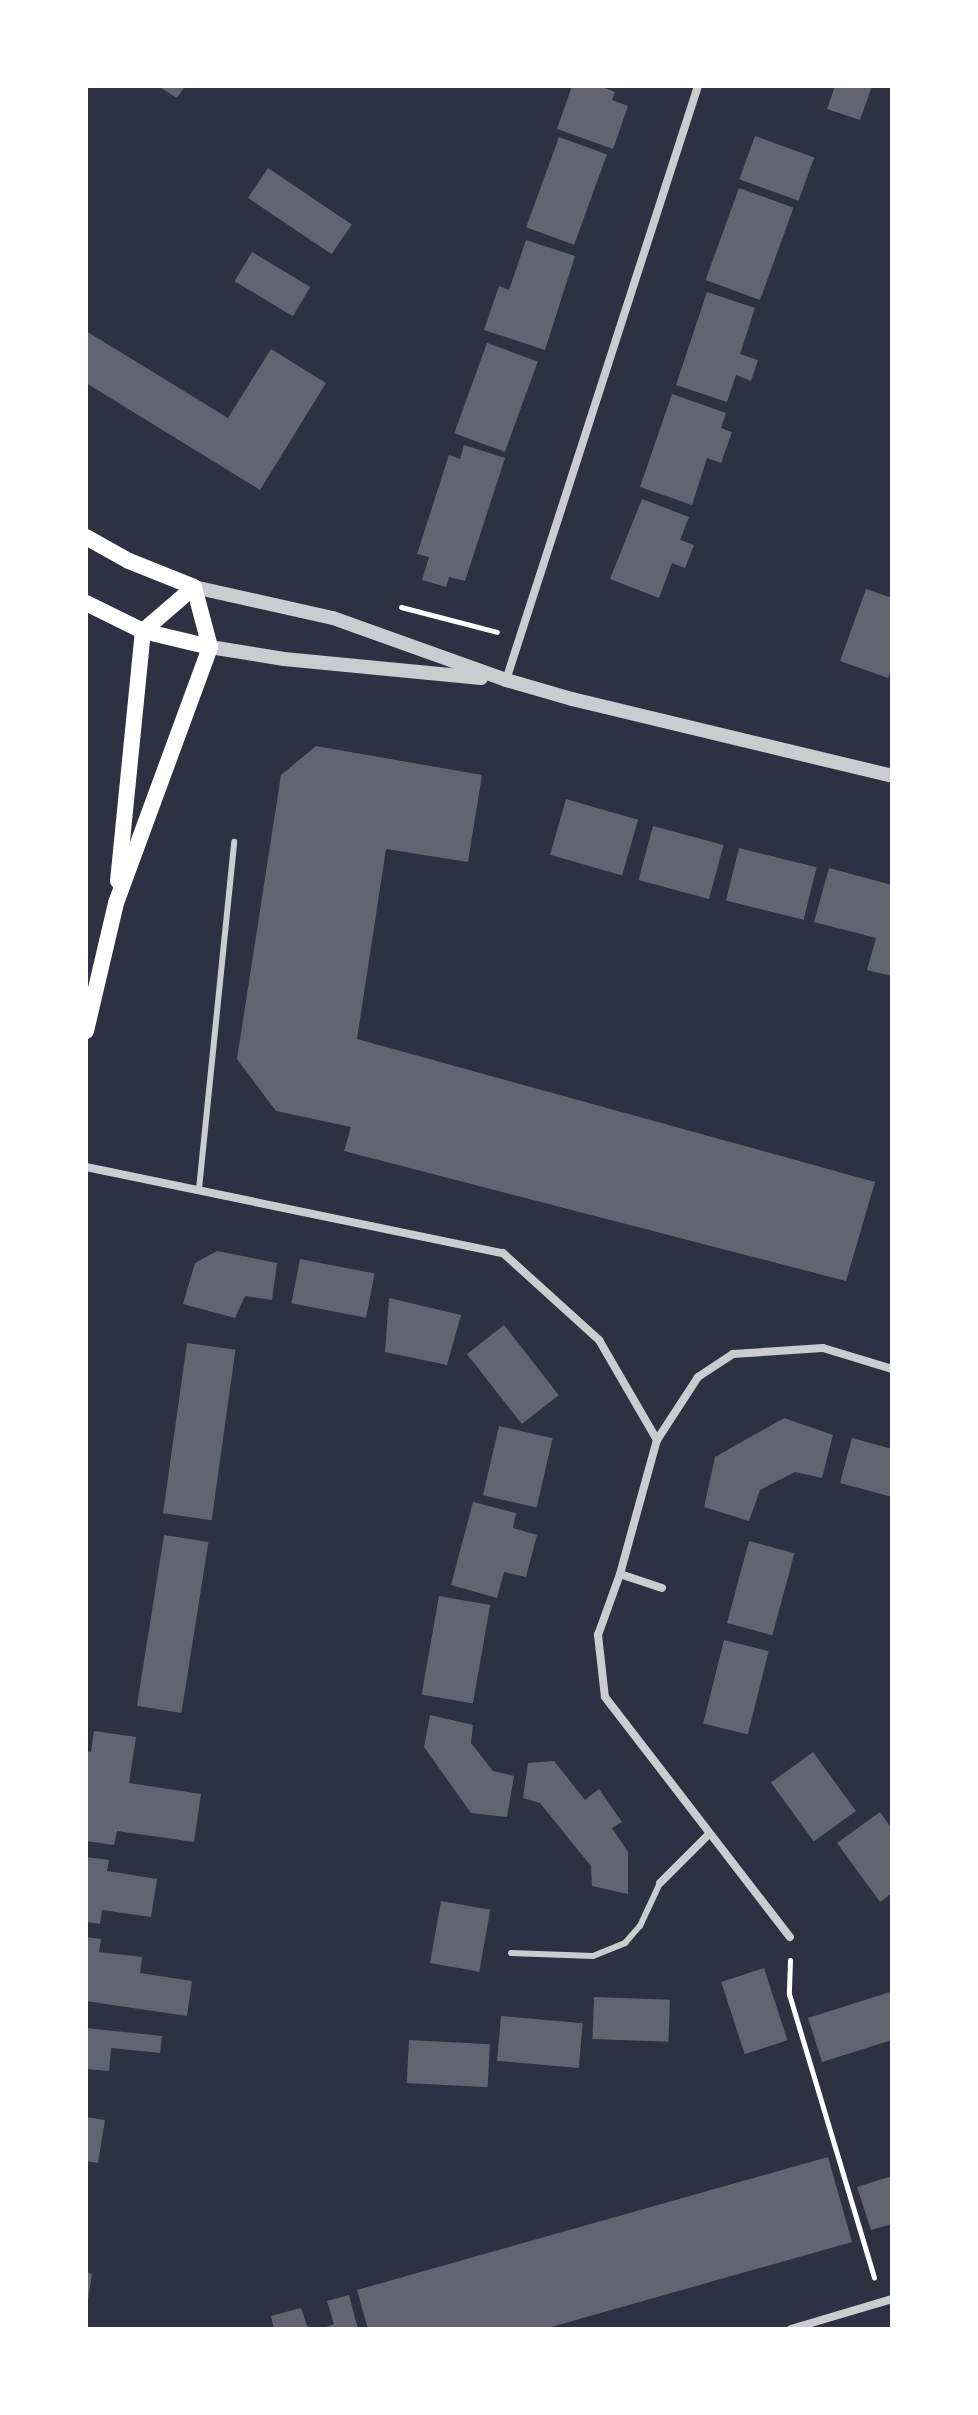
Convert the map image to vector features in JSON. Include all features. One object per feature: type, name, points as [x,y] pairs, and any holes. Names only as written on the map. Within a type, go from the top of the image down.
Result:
[{"type":"main road","points":[[86,537],[129,561],[194,587]]},
{"type":"main road","points":[[116,903],[143,631],[194,587]]},
{"type":"main road","points":[[86,1031],[116,903],[210,647],[194,587]]},
{"type":"main road","points":[[86,603],[143,631],[210,647]]},
{"type":"street","points":[[506,680],[698,86]]},
{"type":"street","points":[[194,587],[333,618],[506,680],[892,776]]},
{"type":"street","points":[[210,647],[284,659],[506,680]]},
{"type":"street","points":[[86,1167],[503,1253],[599,1340],[657,1440]]},
{"type":"street","points":[[790,1937],[605,1697],[598,1635],[620,1574],[657,1440],[698,1377],[733,1354],[823,1348],[892,1369]]},
{"type":"street","points":[[620,1574],[662,1588]]},
{"type":"street","points":[[660,1883],[709,1834]]},
{"type":"street","points":[[791,2329],[892,2299]]},
{"type":"lane","points":[[199,1189],[234,842]]},
{"type":"lane","points":[[511,1953],[593,1956],[625,1943],[640,1926],[660,1883]]},
{"type":"path","points":[[401,607],[519,638]]},
{"type":"path","points":[[790,1937],[789,1994],[881,2302]]},
{"type":"building","points":[[158,86],[185,86],[177,98]]},
{"type":"building","points":[[572,86],[599,86],[615,92],[612,100],[628,106],[613,149],[557,129]]},
{"type":"building","points":[[835,86],[872,86],[860,120],[827,109]]},
{"type":"building","points":[[755,136],[814,158],[798,201],[739,179]]},
{"type":"building","points":[[559,137],[607,154],[574,245],[526,227]]},
{"type":"building","points":[[268,168],[352,224],[332,254],[248,198]]},
{"type":"building","points":[[739,188],[794,208],[760,300],[705,280]]},
{"type":"building","points":[[526,240],[575,256],[545,350],[484,330],[499,286],[509,290]]},
{"type":"building","points":[[252,252],[310,287],[293,316],[234,281]]},
{"type":"building","points":[[707,292],[755,308],[740,354],[758,360],[751,381],[736,375],[727,402],[676,385]]},
{"type":"building","points":[[86,331],[228,418],[271,349],[326,383],[260,490],[86,383]]},
{"type":"building","points":[[487,343],[538,361],[505,452],[454,433]]},
{"type":"building","points":[[672,394],[726,413],[721,428],[732,432],[721,463],[707,458],[692,505],[640,487]]},
{"type":"building","points":[[464,445],[505,458],[465,581],[449,577],[446,587],[422,580],[429,557],[417,554],[449,455],[460,459]]},
{"type":"building","points":[[642,499],[689,517],[680,540],[694,545],[685,568],[672,563],[659,598],[610,579]]},
{"type":"building","points":[[866,589],[892,598],[892,668],[888,678],[840,661]]},
{"type":"building","points":[[316,746],[482,775],[468,862],[386,849],[357,1039],[875,1182],[846,1281],[344,1151],[351,1127],[276,1111],[237,1059],[281,775]]},
{"type":"building","points":[[566,799],[638,820],[622,875],[550,855]]},
{"type":"building","points":[[653,826],[724,845],[709,899],[639,880]]},
{"type":"building","points":[[739,848],[817,867],[804,920],[726,900]]},
{"type":"building","points":[[829,868],[892,885],[892,976],[867,970],[876,938],[814,922]]},
{"type":"building","points":[[217,1251],[277,1263],[272,1300],[245,1296],[235,1318],[183,1304],[195,1263]]},
{"type":"building","points":[[300,1259],[375,1274],[366,1318],[291,1303]]},
{"type":"building","points":[[389,1298],[461,1315],[447,1365],[385,1352]]},
{"type":"building","points":[[504,1325],[559,1395],[522,1424],[467,1354]]},
{"type":"building","points":[[187,1343],[236,1350],[212,1520],[163,1513]]},
{"type":"building","points":[[784,1418],[833,1435],[822,1478],[795,1472],[760,1490],[749,1521],[704,1507],[715,1457]]},
{"type":"building","points":[[499,1426],[553,1438],[537,1508],[483,1495]]},
{"type":"building","points":[[852,1438],[892,1449],[892,1497],[840,1483]]},
{"type":"building","points":[[473,1502],[516,1513],[513,1528],[537,1535],[526,1577],[504,1572],[497,1598],[451,1585]]},
{"type":"building","points":[[164,1535],[208,1542],[181,1713],[137,1706]]},
{"type":"building","points":[[749,1541],[794,1553],[772,1635],[727,1623]]},
{"type":"building","points":[[439,1596],[490,1605],[473,1704],[422,1694]]},
{"type":"building","points":[[724,1640],[769,1651],[748,1735],[703,1723]]},
{"type":"building","points":[[430,1715],[473,1725],[471,1743],[493,1771],[514,1776],[507,1817],[471,1813],[424,1747]]},
{"type":"building","points":[[94,1731],[136,1737],[129,1783],[201,1794],[194,1842],[117,1831],[114,1845],[86,1841],[86,1751],[91,1752]]},
{"type":"building","points":[[813,1752],[856,1811],[814,1842],[771,1783]]},
{"type":"building","points":[[554,1761],[585,1800],[599,1789],[622,1822],[612,1828],[628,1852],[628,1894],[592,1886],[591,1866],[540,1803],[523,1798],[528,1763]]},
{"type":"building","points":[[880,1812],[892,1829],[892,1893],[880,1902],[837,1843]]},
{"type":"building","points":[[86,1857],[109,1860],[107,1871],[157,1879],[151,1917],[102,1910],[100,1924],[86,1922]]},
{"type":"building","points":[[441,1901],[490,1910],[479,1972],[430,1963]]},
{"type":"building","points":[[86,1937],[101,1939],[99,1952],[142,1957],[140,1973],[192,1981],[187,2016],[86,2001]]},
{"type":"building","points":[[764,1968],[787,2040],[745,2054],[721,1982]]},
{"type":"building","points":[[890,1992],[892,2040],[822,2062],[808,2018]]},
{"type":"building","points":[[594,1997],[670,2000],[668,2042],[593,2039]]},
{"type":"building","points":[[501,2016],[583,2023],[579,2068],[497,2061]]},
{"type":"building","points":[[86,2028],[162,2036],[160,2053],[111,2048],[109,2071],[86,2069]]},
{"type":"building","points":[[409,2040],[490,2044],[488,2087],[407,2083]]},
{"type":"building","points":[[86,2117],[105,2120],[98,2163],[86,2161]]},
{"type":"building","points":[[828,2157],[852,2242],[544,2329],[368,2329],[357,2290]]},
{"type":"building","points":[[892,2176],[892,2224],[871,2230],[857,2187]]},
{"type":"building","points":[[86,2272],[92,2274],[88,2299],[86,2299]]},
{"type":"building","points":[[349,2295],[358,2329],[321,2329],[334,2324],[327,2301]]},
{"type":"building","points":[[301,2308],[308,2329],[274,2329],[271,2316]]}]
